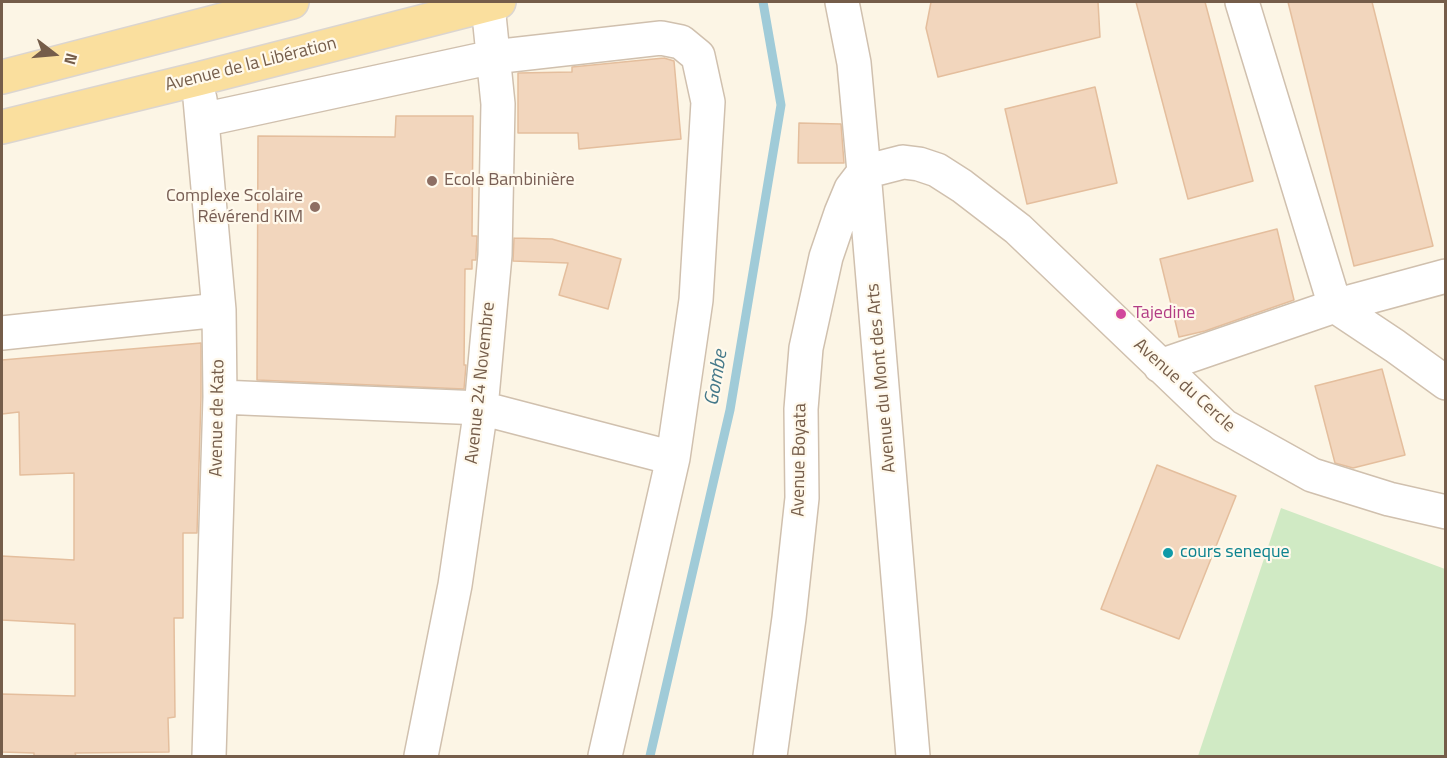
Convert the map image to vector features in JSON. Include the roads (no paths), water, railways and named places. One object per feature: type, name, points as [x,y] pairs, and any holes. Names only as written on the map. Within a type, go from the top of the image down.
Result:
[{"type":"main road","points":[[2,77],[292,2]]},
{"type":"main road","name":"Avenue de la Libération","points":[[2,127],[493,3]]},
{"type":"street","name":"Avenue du Mont des Arts","points":[[842,2],[854,63],[913,756]]},
{"type":"street","points":[[1242,2],[1335,306],[1446,382]]},
{"type":"street","name":"Avenue 24 Novembre","points":[[421,756],[455,585],[481,408],[495,255],[498,104],[493,57],[493,3]]},
{"type":"street","points":[[202,120],[493,57],[661,38],[681,42],[698,56],[708,102],[696,300],[674,458],[605,756]]},
{"type":"street","name":"Avenue de Kato","points":[[198,79],[219,310],[220,397],[209,756]]},
{"type":"street","name":"Avenue du Cercle","points":[[864,172],[903,162],[937,170],[1018,229],[1224,426],[1282,460],[1323,479],[1389,499],[1446,512]]},
{"type":"street","name":"Avenue Boyata","points":[[770,756],[789,618],[802,498],[801,409],[806,348],[826,257],[848,197],[864,172]]},
{"type":"street","points":[[1160,366],[1335,306],[1446,276]]},
{"type":"street","points":[[2,333],[219,310]]},
{"type":"street","points":[[220,397],[481,408],[674,458]]},
{"type":"waterway","name":"Gombe","points":[[650,756],[730,410],[781,105],[763,2]]},
{"type":"place","name":"Ecole Bambinière","points":[[432,181]]},
{"type":"place","name":"Complexe Scolaire Révérend KIM","points":[[315,207]]},
{"type":"place","name":"Tajedine","points":[[1121,314]]},
{"type":"place","name":"cours seneque","points":[[1168,553]]}]
